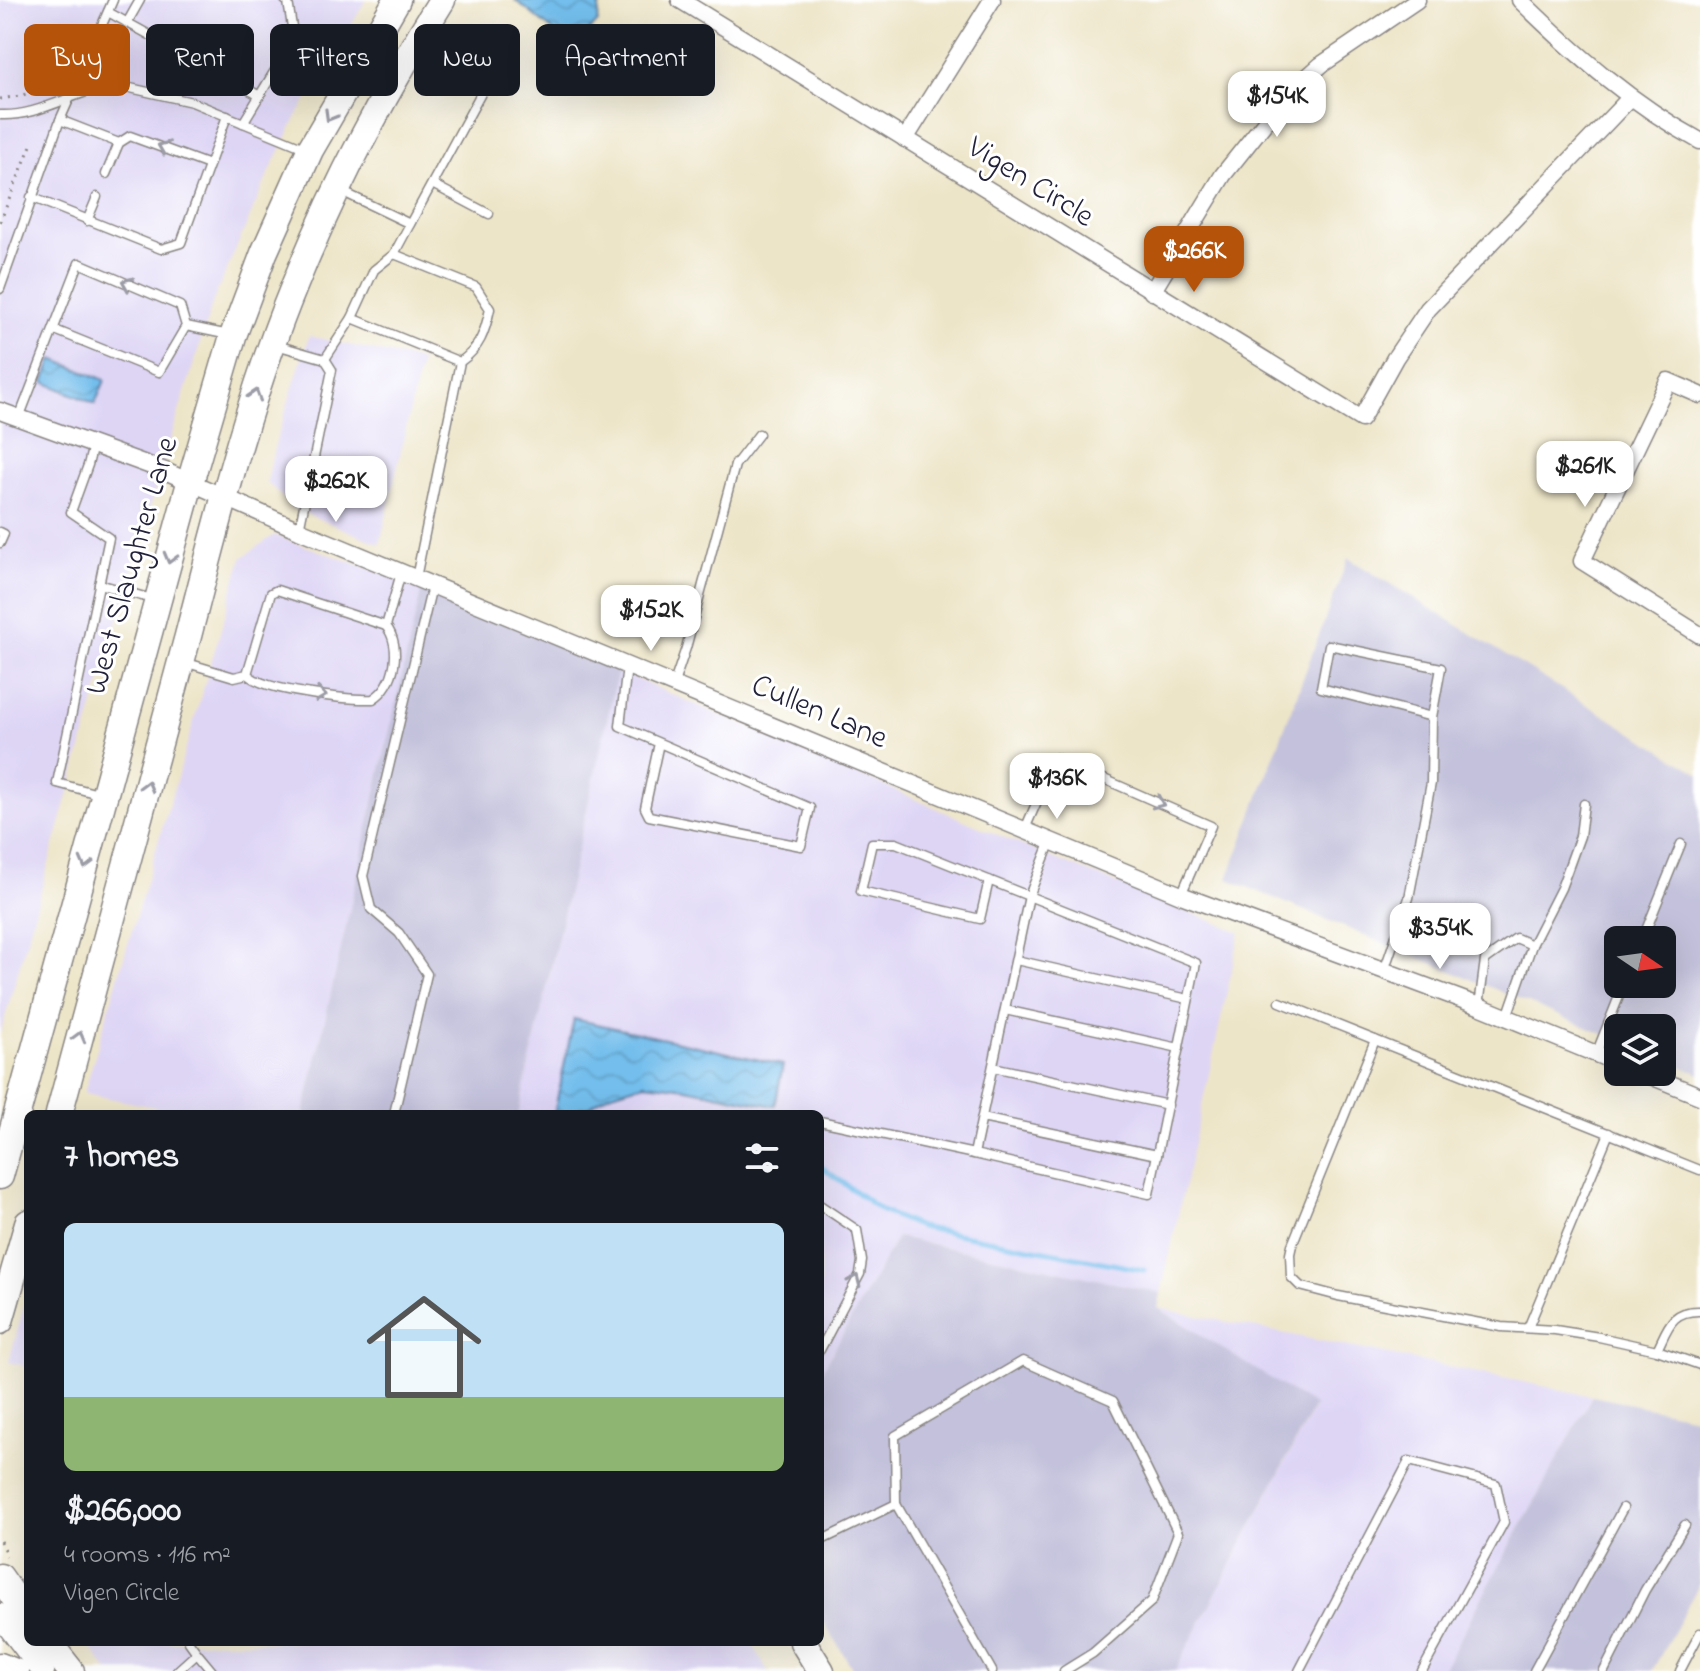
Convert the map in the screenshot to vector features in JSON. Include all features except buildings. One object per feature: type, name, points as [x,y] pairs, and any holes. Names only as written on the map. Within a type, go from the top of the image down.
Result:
[{"type":"main road","name":"West Slaughter Lane","points":[[0,1176],[14,1104],[233,336],[264,253],[310,150],[397,0]]},
{"type":"main road","points":[[62,1110],[225,498],[272,344],[294,284],[336,189],[378,108],[442,0]]},
{"type":"main road","points":[[14,1104],[45,1110]]},
{"type":"main road","points":[[0,1321],[23,1260]]},
{"type":"main road","points":[[0,1577],[24,1611]]},
{"type":"main road","points":[[0,1615],[43,1671]]},
{"type":"main road","points":[[51,1646],[71,1671]]},
{"type":"main road","points":[[805,1646],[821,1671]]},
{"type":"main road","points":[[0,1664],[18,1671]]},
{"type":"street","name":"Vigen Circle","points":[[680,0],[1361,419],[1395,358],[1428,309],[1630,98]]},
{"type":"street","points":[[905,139],[992,0]]},
{"type":"street","points":[[1152,292],[1223,175],[1286,96],[1321,65],[1417,0]]},
{"type":"street","points":[[1520,0],[1630,98],[1700,141]]},
{"type":"street","points":[[1700,395],[1668,381],[1582,561],[1700,635]]},
{"type":"street","name":"Cullen Lane","points":[[0,411],[190,483],[1181,895],[1479,1006],[1604,1057]]},
{"type":"street","points":[[1675,1086],[1700,1096]]},
{"type":"lane","points":[[0,289],[60,120],[113,0]]},
{"type":"lane","points":[[127,23],[140,0]]},
{"type":"lane","points":[[243,123],[294,39],[288,2],[285,0]]},
{"type":"lane","points":[[108,12],[260,96]]},
{"type":"lane","points":[[0,115],[46,108],[69,98],[117,85],[192,102],[310,150]]},
{"type":"lane","points":[[325,359],[352,318],[374,270],[394,254],[480,96]]},
{"type":"lane","points":[[31,197],[161,249],[181,243],[227,116]]},
{"type":"lane","points":[[60,120],[119,143]]},
{"type":"lane","points":[[106,174],[119,143],[130,136],[209,165]]},
{"type":"lane","points":[[432,184],[489,214]]},
{"type":"lane","points":[[336,189],[410,224]]},
{"type":"lane","points":[[87,221],[97,197]]},
{"type":"lane","points":[[386,626],[409,575],[460,362],[475,351],[490,309],[476,287],[394,254]]},
{"type":"lane","points":[[19,418],[79,263],[180,306],[186,326],[159,372],[55,330]]},
{"type":"lane","points":[[352,318],[460,362]]},
{"type":"lane","points":[[186,326],[233,336]]},
{"type":"lane","points":[[272,344],[325,359],[332,370],[299,530]]},
{"type":"lane","points":[[674,683],[735,465],[759,434]]},
{"type":"lane","points":[[93,444],[71,512],[109,538],[57,783],[104,795]]},
{"type":"lane","points":[[0,532],[4,534],[0,543]]},
{"type":"lane","points":[[99,584],[158,600]]},
{"type":"lane","points":[[395,1110],[427,974],[399,933],[371,909],[363,876],[432,585]]},
{"type":"lane","points":[[277,590],[386,626],[396,644],[385,689],[373,699],[306,693],[254,681],[247,674],[271,593],[277,590]]},
{"type":"lane","points":[[1384,972],[1412,884],[1431,783],[1432,717],[1441,668],[1329,645],[1321,688],[1432,717]]},
{"type":"lane","points":[[181,661],[234,677],[247,674]]},
{"type":"lane","points":[[627,665],[620,726],[810,808],[801,846],[649,816],[645,808],[659,743]]},
{"type":"lane","points":[[1025,829],[1056,758],[1211,826],[1181,895]]},
{"type":"lane","points":[[1507,1017],[1532,945],[1566,875],[1580,836],[1584,804]]},
{"type":"lane","points":[[974,1154],[1029,896],[1051,841]]},
{"type":"lane","points":[[824,1122],[1149,1194],[1196,963],[989,880],[896,843],[872,843],[861,891],[980,919],[989,880]]},
{"type":"lane","points":[[1648,926],[1681,844]]},
{"type":"lane","points":[[1479,1006],[1485,960],[1516,938],[1532,945]]},
{"type":"lane","points":[[1016,960],[1188,999]]},
{"type":"lane","points":[[1596,1054],[1618,998]]},
{"type":"lane","points":[[1280,1002],[1700,1170]]},
{"type":"lane","points":[[1005,1010],[1179,1048]]},
{"type":"lane","points":[[1375,1040],[1292,1245],[1291,1277],[1300,1286],[1338,1296],[1501,1327],[1584,1335],[1657,1350],[1700,1365]]},
{"type":"lane","points":[[993,1067],[1168,1105]]},
{"type":"lane","points":[[982,1118],[1157,1155]]},
{"type":"lane","points":[[1528,1328],[1609,1133]]},
{"type":"lane","points":[[824,1208],[857,1230],[862,1261],[860,1274],[824,1342]]},
{"type":"lane","points":[[1657,1350],[1673,1319],[1686,1311],[1700,1311]]},
{"type":"lane","points":[[992,1671],[896,1504],[895,1436],[1023,1361],[1113,1401],[1178,1533],[1152,1601],[1093,1653],[1064,1671]]},
{"type":"lane","points":[[1299,1671],[1409,1461],[1496,1484],[1504,1522],[1422,1671]]},
{"type":"lane","points":[[824,1539],[896,1504]]},
{"type":"lane","points":[[1534,1671],[1623,1508]]},
{"type":"lane","points":[[1604,1671],[1645,1590],[1685,1525]]},
{"type":"lane","points":[[1680,1671],[1700,1633]]},
{"type":"lane","points":[[192,1646],[212,1671]]},
{"type":"lane","points":[[177,1671],[197,1653]]},
{"type":"path","points":[[0,99],[24,95]]},
{"type":"path","points":[[0,222],[32,143]]},
{"type":"shaded area","points":[[0,0],[366,0],[352,24],[270,24],[270,96],[309,96],[269,173],[213,301],[154,493],[0,1035]]},
{"type":"shaded area","points":[[309,336],[421,361],[380,544],[293,508],[267,482],[275,445]]},
{"type":"shaded area","points":[[274,535],[422,587],[305,1110],[169,1110],[84,1093],[242,558]]},
{"type":"shaded area","points":[[1348,558],[1700,774],[1700,1074],[1676,1064],[1676,1014],[1604,1014],[1604,1034],[1228,879]]},
{"type":"shaded area","points":[[422,587],[618,671],[519,1110],[305,1110]]},
{"type":"shaded area","points":[[618,671],[1040,853],[1240,932],[1161,1293],[897,1237],[824,1368],[824,1110],[519,1110]]},
{"type":"shaded area","points":[[897,1237],[1161,1293],[1158,1308],[1314,1406],[1175,1671],[854,1671],[824,1622],[824,1368]]},
{"type":"shaded area","points":[[24,1307],[24,1366],[9,1362]]},
{"type":"shaded area","points":[[1158,1308],[1592,1396],[1442,1671],[1175,1671],[1314,1407]]},
{"type":"shaded area","points":[[1592,1396],[1700,1418],[1700,1583],[1652,1671],[1442,1671]]},
{"type":"shaded area","points":[[90,1646],[753,1646],[768,1671],[108,1671]]},
{"type":"water","points":[[515,0],[600,0],[596,24],[545,24]]},
{"type":"water","points":[[53,359],[105,380],[95,404],[44,382]]},
{"type":"water","points":[[574,1019],[783,1065],[775,1106],[645,1083],[609,1094],[584,1110],[555,1110]]},
{"type":"waterway","points":[[618,1110],[630,1104],[665,1110]]},
{"type":"waterway","points":[[824,1169],[882,1211],[920,1227],[1144,1270]]}]
